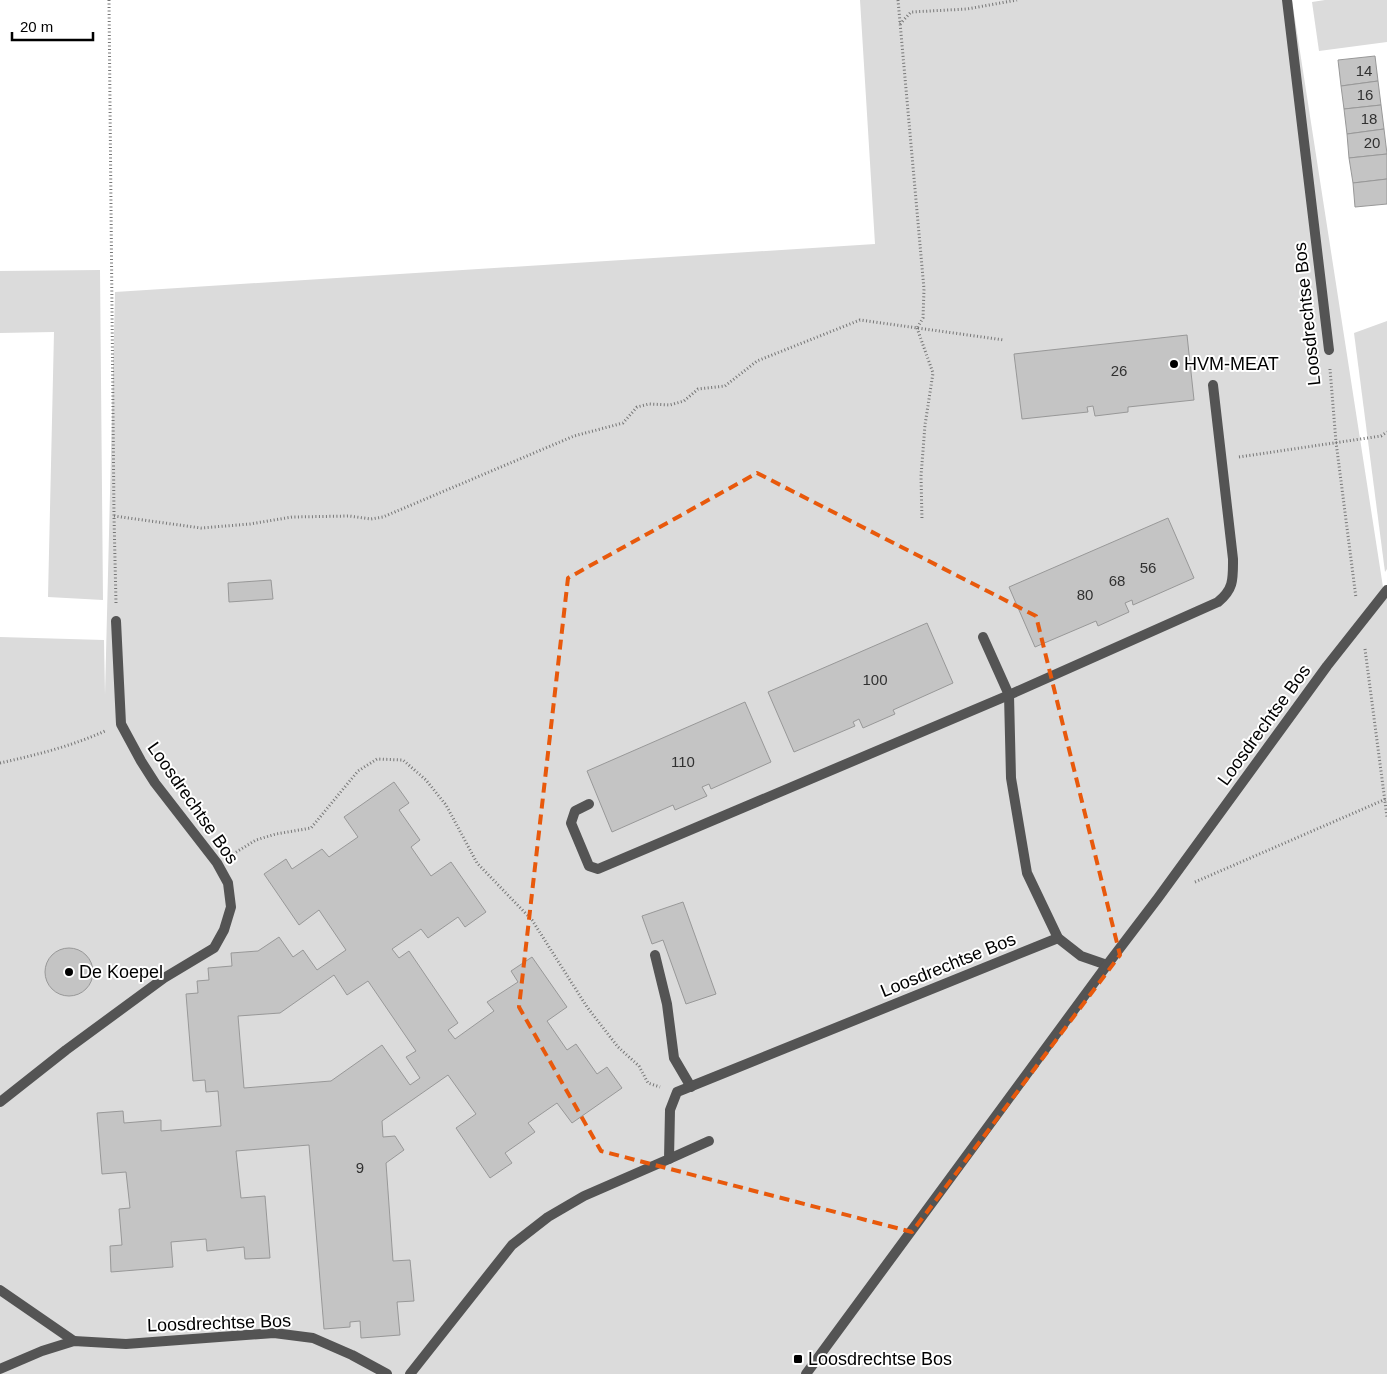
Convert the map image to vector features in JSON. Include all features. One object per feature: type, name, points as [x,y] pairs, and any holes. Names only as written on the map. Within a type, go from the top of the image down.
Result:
[{"type":"street","name":"Loosdrechtse Bos","points":[[1288,0],[1328,350]]},
{"type":"street","points":[[589,804],[575,811],[571,823],[589,866],[598,869],[1009,695],[1218,602],[1227,595],[1233,580],[1233,559],[1213,385]]},
{"type":"street","name":"Loosdrechtse Bos","points":[[806,1374],[1327,666],[1387,590]]},
{"type":"street","name":"Loosdrechtse Bos","points":[[0,1102],[66,1050],[164,978],[214,948],[224,930],[231,907],[228,883],[217,863],[155,783],[140,761],[121,724],[116,621]]},
{"type":"street","points":[[982,637],[1009,695],[1011,778],[1027,873],[1058,938],[1081,956],[1107,965]]},
{"type":"street","name":"Loosdrechtse Bos","points":[[678,1092],[1058,938]]},
{"type":"street","points":[[655,955],[668,1004],[674,1058],[691,1086]]},
{"type":"street","points":[[669,1159],[670,1110],[678,1092]]},
{"type":"street","points":[[410,1374],[512,1245],[548,1217],[584,1196],[709,1141]]},
{"type":"street","points":[[0,1290],[74,1341]]},
{"type":"street","name":"Loosdrechtse Bos","points":[[0,1369],[42,1351],[74,1341],[126,1344],[284,1334],[313,1338],[352,1355],[387,1374]]},
{"type":"path","points":[[109,0],[116,621]]},
{"type":"path","points":[[898,0],[924,289],[922,318],[917,328],[932,373],[921,476],[922,520]]},
{"type":"path","points":[[900,24],[911,12],[967,8],[1017,0]]},
{"type":"path","points":[[114,516],[201,528],[250,524],[292,517],[349,516],[372,519],[383,517],[574,436],[623,423],[637,408],[649,404],[670,405],[684,401],[698,389],[725,386],[757,361],[860,320],[1004,340]]},
{"type":"path","name":"Loosdrechtse Bos","points":[[1328,350],[1336,442],[1360,625]]},
{"type":"path","points":[[1221,459],[1381,436],[1387,432]]},
{"type":"path","points":[[1360,625],[1366,654],[1387,817]]},
{"type":"path","points":[[0,762],[31,756],[89,738],[121,724]]},
{"type":"path","points":[[217,863],[256,840],[276,834],[311,828],[358,771],[377,759],[403,760],[426,780],[446,805],[477,863],[532,920],[587,1007],[618,1047],[639,1066],[648,1083],[678,1092]]},
{"type":"path","points":[[1194,882],[1386,799]]},
{"type":"highlighted area","points":[[757,473],[1036,616],[1120,955],[912,1232],[601,1151],[519,1007],[568,578]]},
{"type":"shaded area","points":[[860,0],[1292,0],[1385,600],[1387,598],[1387,1374],[0,1374],[0,637],[104,640],[105,695],[115,292],[875,244]]},
{"type":"shaded area","points":[[1325,0],[1387,0],[1387,42],[1319,51],[1312,2]]},
{"type":"shaded area","points":[[100,270],[103,600],[48,597],[54,332],[0,333],[0,271]]},
{"type":"shaded area","points":[[1387,321],[1387,569],[1385,572],[1354,333]]},
{"type":"building","points":[[1375,56],[1378,81],[1341,86],[1338,60]]},
{"type":"building","points":[[1378,81],[1381,105],[1344,109],[1341,86]]},
{"type":"building","points":[[1381,105],[1384,129],[1347,134],[1344,109]]},
{"type":"building","points":[[1384,129],[1387,154],[1349,158],[1347,134]]},
{"type":"building","points":[[1387,154],[1387,179],[1353,183],[1349,158]]},
{"type":"building","points":[[1387,179],[1387,204],[1355,207],[1353,183]]},
{"type":"building","points":[[1187,335],[1194,400],[1128,407],[1128,412],[1095,416],[1093,406],[1087,407],[1088,412],[1022,419],[1014,354]]},
{"type":"building","points":[[1168,518],[1194,578],[1133,605],[1132,600],[1125,603],[1129,612],[1098,626],[1096,621],[1035,647],[1009,587]]},
{"type":"building","points":[[271,580],[273,599],[229,602],[228,583]]},
{"type":"building","points":[[927,623],[953,683],[893,710],[895,714],[863,728],[859,719],[853,722],[855,726],[794,752],[768,692]]},
{"type":"building","points":[[745,702],[771,762],[711,789],[709,784],[702,787],[707,796],[675,810],[673,805],[612,832],[587,771]]},
{"type":"building","points":[[394,782],[409,803],[399,810],[420,840],[411,847],[431,876],[451,862],[486,912],[465,927],[458,917],[428,938],[421,929],[392,949],[399,958],[409,951],[458,1023],[448,1030],[455,1039],[494,1011],[487,1002],[518,982],[511,971],[532,957],[567,1007],[547,1021],[567,1050],[576,1044],[597,1074],[607,1067],[622,1088],[572,1123],[557,1103],[528,1123],[535,1132],[505,1153],[512,1163],[490,1178],[456,1128],[476,1114],[448,1075],[382,1121],[383,1137],[395,1136],[404,1150],[386,1163],[393,1261],[410,1260],[414,1301],[397,1302],[400,1335],[361,1338],[360,1321],[350,1322],[350,1327],[324,1329],[309,1145],[236,1151],[241,1198],[265,1196],[270,1258],[245,1259],[244,1247],[207,1251],[206,1239],[171,1242],[173,1267],[111,1272],[110,1246],[122,1245],[119,1209],[130,1208],[126,1172],[102,1174],[97,1113],[123,1111],[124,1123],[161,1120],[161,1131],[221,1126],[218,1091],[206,1092],[205,1080],[193,1081],[186,994],[198,993],[197,981],[209,980],[208,968],[232,966],[231,953],[258,951],[279,937],[293,957],[303,950],[317,970],[346,950],[319,910],[299,925],[264,874],[286,859],[292,869],[322,849],[329,857],[358,837],[344,817]],"holes":[[[334,975],[347,995],[368,981],[416,1051],[406,1057],[420,1078],[410,1085],[382,1045],[331,1081],[244,1088],[238,1016],[280,1013]]]},
{"type":"building","points":[[683,902],[716,994],[686,1004],[663,940],[652,944],[642,916]]},
{"type":"building","name":"De Koepel","points":[[64,948],[74,948],[83,952],[89,958],[92,963],[92,981],[83,992],[74,996],[64,996],[55,992],[49,986],[45,977],[45,967],[49,958],[55,952]]},
{"type":"place","name":"HVM-MEAT","points":[[1174,364]]},
{"type":"place","name":"De Koepel","points":[[69,972]]},
{"type":"place","name":"Loosdrechtse Bos","points":[[798,1359]]}]
